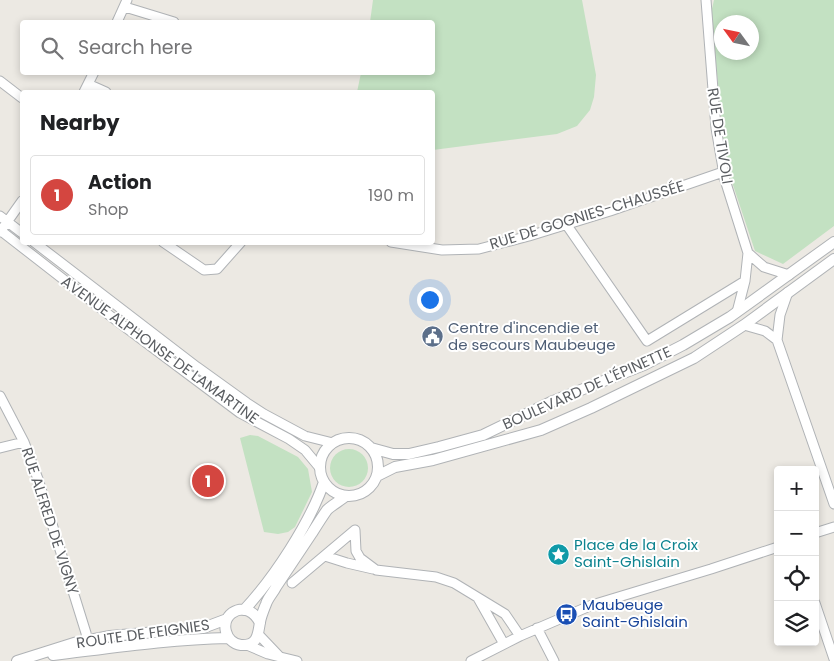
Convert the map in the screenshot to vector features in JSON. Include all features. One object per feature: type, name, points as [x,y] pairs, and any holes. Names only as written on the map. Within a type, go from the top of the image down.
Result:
[{"type":"street","name":"RUE DE TIVOLI","points":[[706,0],[716,128],[723,172],[748,253]]},
{"type":"street","points":[[118,20],[126,3],[169,20]]},
{"type":"street","points":[[86,88],[92,75]]},
{"type":"street","points":[[0,81],[20,96]]},
{"type":"street","name":"RUE DE GOGNIES-CHAUSSÉE","points":[[410,245],[442,250],[480,249],[610,211],[723,172]]},
{"type":"street","points":[[0,231],[4,219],[20,203]]},
{"type":"street","points":[[4,219],[20,232]]},
{"type":"street","points":[[566,224],[647,341],[745,281]]},
{"type":"street","name":"AVENUE ALPHONSE DE LAMARTINE","points":[[0,231],[120,324],[240,412],[290,439],[305,450],[320,468]]},
{"type":"street","name":"BOULEVARD DE L'ÉPINETTE","points":[[372,448],[393,454],[409,454],[482,435],[553,401],[644,365],[683,345],[737,312],[834,242]]},
{"type":"street","name":"AVENUE ALPHONSE DE LAMARTINE","points":[[38,245],[196,367],[247,403],[305,436],[333,443]]},
{"type":"street","points":[[167,245],[204,270],[217,268],[238,245]]},
{"type":"street","points":[[748,253],[764,267],[788,275]]},
{"type":"street","points":[[737,312],[745,281],[748,253]]},
{"type":"street","name":"BOULEVARD DE L'ÉPINETTE","points":[[377,476],[395,467],[433,460],[554,425],[694,358],[744,325],[834,259]]},
{"type":"street","points":[[788,292],[780,315],[777,340],[834,504]]},
{"type":"street","points":[[744,325],[765,331],[777,340]]},
{"type":"street","name":"RUE ALFRED DE VIGNY","points":[[0,396],[24,442],[41,488],[88,645]]},
{"type":"street","points":[[349,438],[358,439],[372,448],[378,466],[377,476],[373,485],[365,492],[356,496],[337,494],[324,482],[320,468],[321,458],[333,443],[349,438]]},
{"type":"street","points":[[0,448],[24,442]]},
{"type":"street","points":[[244,610],[257,596],[293,542],[316,504],[324,482]]},
{"type":"street","points":[[247,644],[259,635],[260,623],[266,602],[328,510],[346,496]]},
{"type":"street","points":[[819,532],[834,527]]},
{"type":"street","points":[[292,583],[355,530],[356,551],[360,558],[376,570]]},
{"type":"street","points":[[473,661],[537,628],[592,605],[774,548]]},
{"type":"street","points":[[325,556],[376,570],[436,577],[454,583],[505,614],[520,636]]},
{"type":"street","points":[[478,598],[504,644]]},
{"type":"street","points":[[260,623],[254,614],[244,610],[234,612],[227,619],[225,629],[228,638],[237,644],[247,644],[297,661]]},
{"type":"street","points":[[819,615],[834,659]]},
{"type":"street","name":"ROUTE DE FEIGNIES","points":[[88,645],[110,636],[203,628],[227,619]]},
{"type":"street","points":[[537,628],[554,661]]},
{"type":"street","points":[[259,635],[282,657]]},
{"type":"street","name":"ROUTE DE FEIGNIES","points":[[17,661],[88,645],[228,638]]},
{"type":"green space","points":[[373,0],[582,0],[596,75],[594,97],[590,110],[577,126],[557,134],[435,150],[435,90],[357,90],[361,75],[435,75],[435,20],[370,20]]},
{"type":"green space","points":[[714,0],[834,0],[834,226],[783,264],[755,251],[726,164],[716,60],[759,60],[759,15],[714,15],[714,43],[711,13]]},
{"type":"green space","points":[[250,435],[258,436],[298,457],[308,469],[312,492],[295,527],[288,532],[278,534],[264,532],[240,438]]},
{"type":"green space","points":[[349,449],[363,454],[368,468],[363,482],[349,487],[335,482],[330,468],[335,454]]},
{"type":"place","name":"Centre d'incendie et de secours Maubeuge","points":[[432,337]]},
{"type":"place","name":"Action","points":[[208,481]]},
{"type":"place","name":"Place de la Croix Saint-Ghislain","points":[[558,554]]},
{"type":"place","name":"Maubeuge Saint-Ghislain","points":[[566,614]]}]
